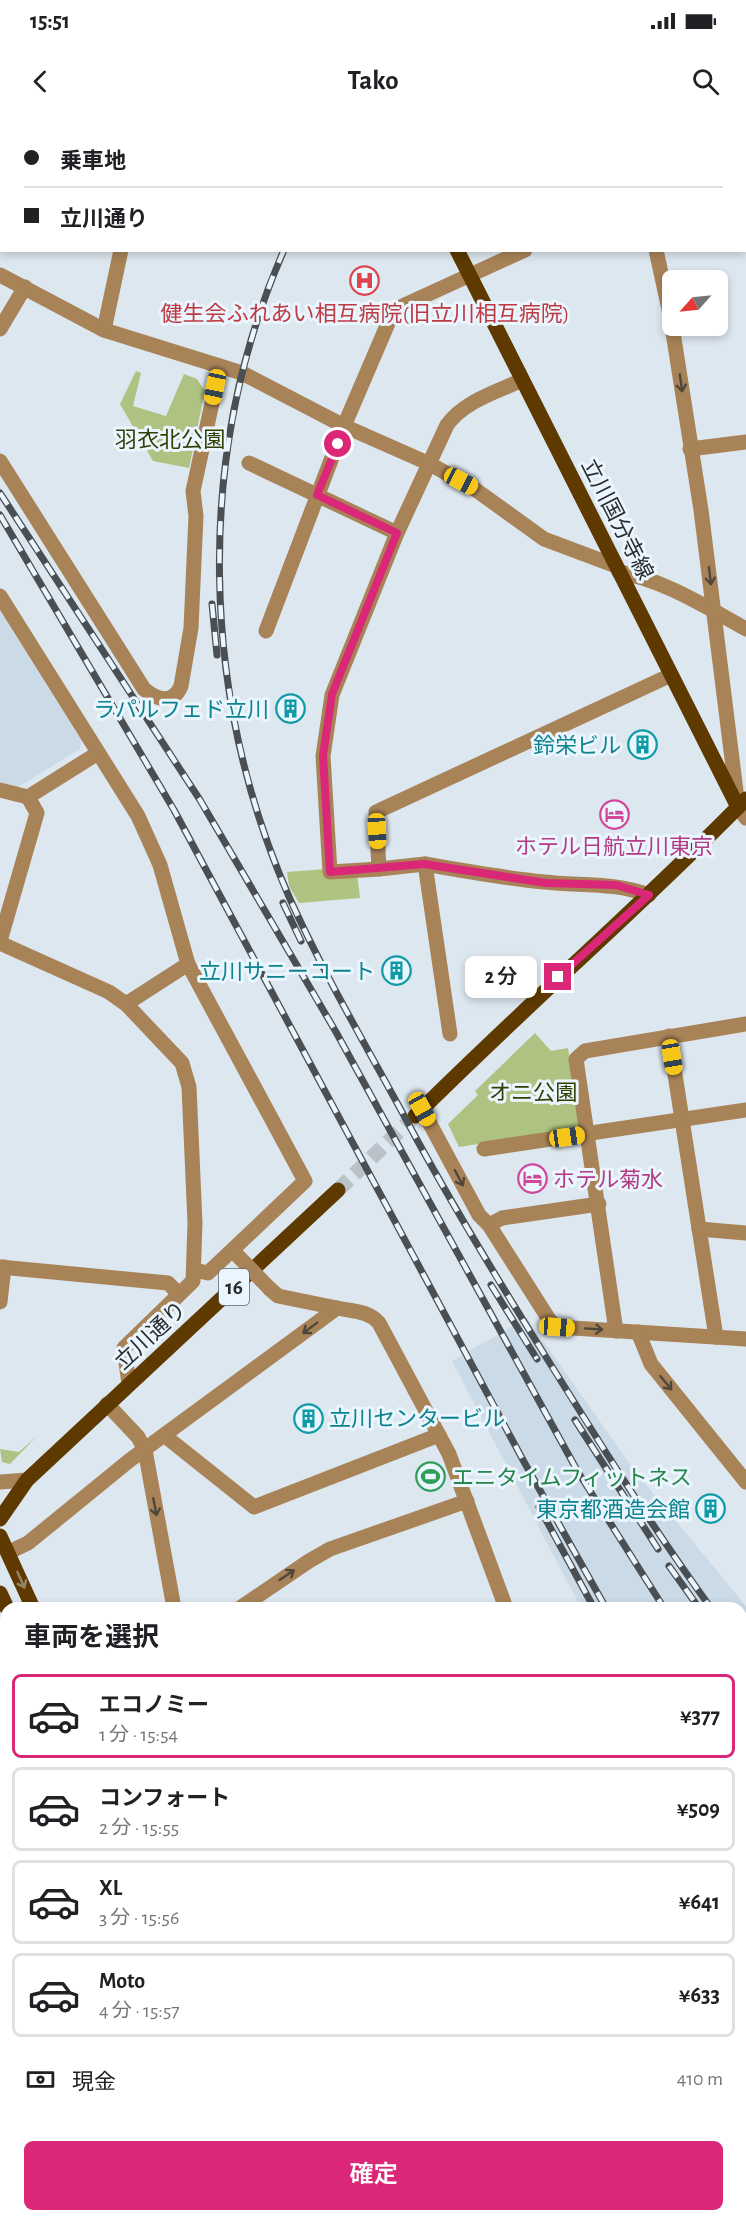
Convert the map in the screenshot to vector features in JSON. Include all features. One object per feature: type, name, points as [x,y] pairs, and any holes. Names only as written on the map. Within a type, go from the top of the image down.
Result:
[{"type":"main road","name":"立川国分寺線","points":[[458,252],[671,675],[743,808]]},
{"type":"main road","points":[[418,1112],[558,977],[743,808]]},
{"type":"main road","name":"立川通り","points":[[0,1519],[27,1480],[338,1190]]},
{"type":"main road","points":[[0,1536],[30,1602]]},
{"type":"street","points":[[104,330],[121,252]]},
{"type":"street","points":[[266,631],[344,426],[392,314],[398,308],[520,252]]},
{"type":"street","points":[[656,252],[662,278]]},
{"type":"street","points":[[0,275],[104,330],[242,373],[344,426],[430,464],[476,489],[544,539],[714,609],[746,629]]},
{"type":"street","points":[[0,329],[25,287]]},
{"type":"street","points":[[674,336],[746,826]]},
{"type":"street","points":[[0,461],[144,689],[153,697],[167,699],[177,694],[181,686],[191,628],[196,516],[193,491],[220,366]]},
{"type":"street","points":[[522,380],[454,415],[447,425],[397,533],[332,694],[323,756],[330,872],[424,864],[546,883],[616,885],[649,895]]},
{"type":"street","points":[[690,449],[746,442]]},
{"type":"street","points":[[249,464],[397,533]]},
{"type":"street","points":[[0,596],[138,816],[160,865],[188,964],[305,1181],[234,1252],[208,1273],[194,1270]]},
{"type":"street","points":[[379,869],[376,812],[671,675]]},
{"type":"street","points":[[0,790],[28,797],[98,753]]},
{"type":"street","points":[[28,797],[37,813],[0,942],[109,992],[126,1004],[182,1063],[189,1087],[193,1281],[124,1348],[129,1384]]},
{"type":"street","points":[[424,864],[450,1034]]},
{"type":"street","points":[[126,1004],[188,964]]},
{"type":"street","points":[[616,1331],[576,1059],[585,1051],[746,1024]]},
{"type":"street","points":[[669,1036],[716,1337]]},
{"type":"street","points":[[484,1149],[746,1110]]},
{"type":"street","points":[[418,1112],[479,1215],[489,1225],[550,1321],[557,1327],[746,1339]]},
{"type":"street","points":[[489,1225],[502,1218],[598,1204]]},
{"type":"street","points":[[699,1229],[746,1233]]},
{"type":"street","points":[[234,1252],[278,1296],[374,1316],[439,1435],[467,1501],[504,1602]]},
{"type":"street","points":[[0,1302],[2,1267],[168,1283],[179,1294]]},
{"type":"street","points":[[9,1552],[28,1543],[145,1450],[337,1308]]},
{"type":"street","points":[[638,1332],[651,1364],[746,1482]]},
{"type":"street","points":[[107,1404],[138,1437],[145,1450],[173,1602]]},
{"type":"street","points":[[165,1436],[254,1507],[439,1435]]},
{"type":"street","points":[[0,1482],[27,1480]]},
{"type":"street","points":[[261,1602],[315,1556],[340,1545],[467,1501]]},
{"type":"shaded area","points":[[0,611],[81,740],[80,749],[18,787],[0,782]]},
{"type":"shaded area","points":[[527,1318],[637,1474],[743,1602],[578,1602],[452,1361]]},
{"type":"green space","name":"羽衣北公園","points":[[136,371],[141,373],[133,406],[166,416],[184,374],[197,379],[205,391],[189,468],[153,461],[120,404]]},
{"type":"green space","points":[[326,869],[357,873],[360,898],[299,903],[289,886],[287,872]]},
{"type":"green space","name":"オニ公園","points":[[535,1033],[551,1051],[568,1048],[580,1126],[578,1129],[459,1147],[448,1124],[478,1095],[475,1091]]},
{"type":"green space","points":[[37,1436],[10,1464],[2,1462],[0,1449],[19,1452]]},
{"type":"tunnel","points":[[338,1190],[415,1116]]},
{"type":"railway","points":[[283,252],[255,328],[234,409],[223,492],[220,575],[225,658],[238,740],[260,821],[290,899],[319,960],[447,1194],[512,1303],[606,1452],[707,1602]]},
{"type":"railway","points":[[0,493],[200,800],[336,1032],[578,1472],[660,1602]]},
{"type":"railway","points":[[0,515],[174,810],[523,1460],[603,1602]]},
{"type":"railway","points":[[212,604],[217,655]]},
{"type":"railway","points":[[283,903],[301,941]]},
{"type":"railway","points":[[491,1285],[537,1359]]},
{"type":"railway","points":[[575,1420],[658,1549]]},
{"type":"railway","points":[[539,1507],[591,1602]]},
{"type":"railway","points":[[669,1566],[695,1602]]},
{"type":"place","name":"健生会ふれあい相互病院(旧立川相互病院)","points":[[365,281]]},
{"type":"place","name":"ラパルフェド立川","points":[[290,709]]},
{"type":"place","name":"鈴栄ビル","points":[[642,745]]},
{"type":"place","name":"ホテル日航立川東京","points":[[614,814]]},
{"type":"place","name":"立川サニーコート","points":[[396,971]]},
{"type":"place","name":"ホテル菊水","points":[[532,1179]]},
{"type":"place","name":"立川センタービル","points":[[308,1418]]},
{"type":"place","name":"エニタイムフィットネス","points":[[431,1477]]},
{"type":"place","name":"東京都酒造会館","points":[[711,1509]]},
{"type":"route","points":[[338,444],[317,495],[397,533],[332,694],[323,756],[330,872],[424,864],[546,883],[616,885],[649,895],[558,977]]}]
